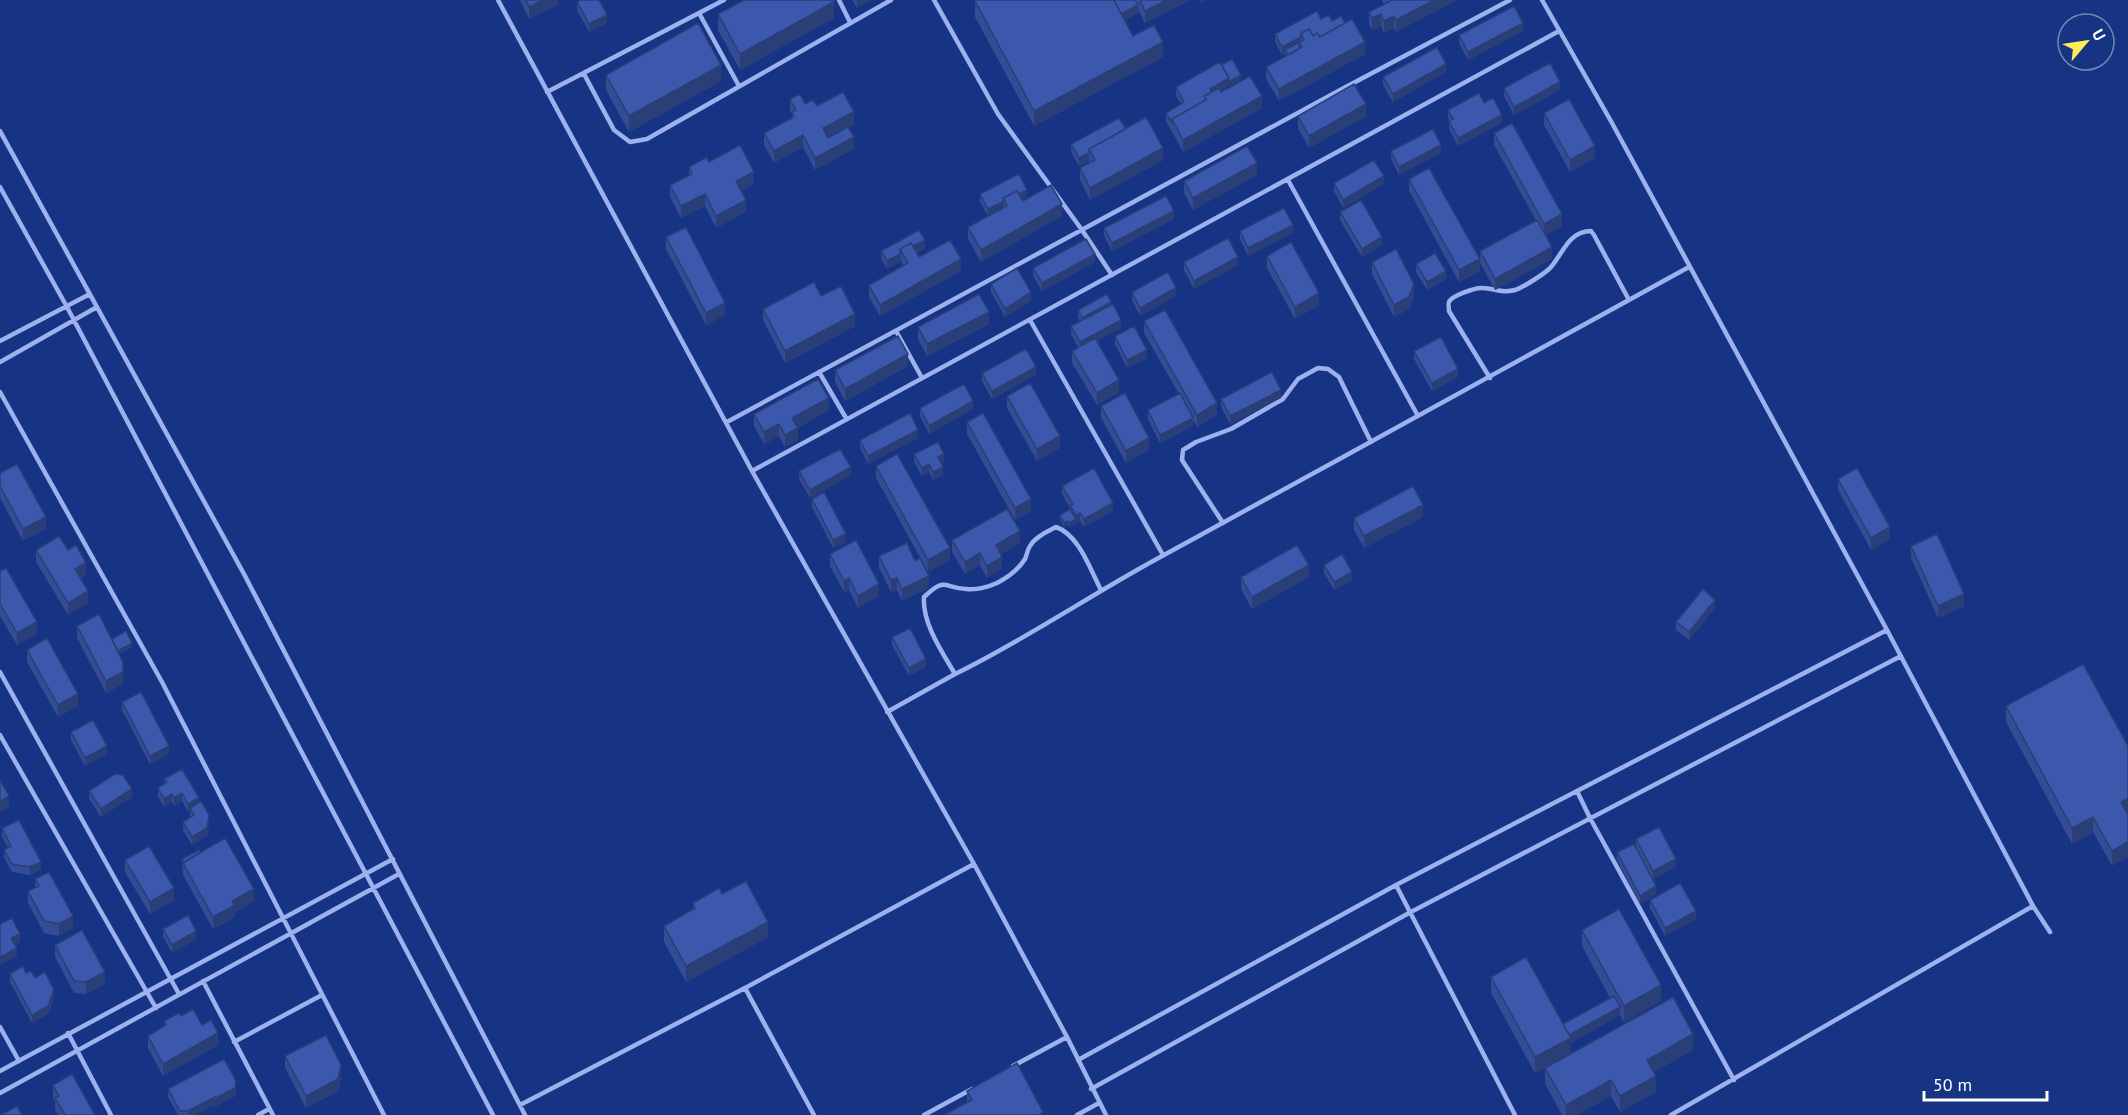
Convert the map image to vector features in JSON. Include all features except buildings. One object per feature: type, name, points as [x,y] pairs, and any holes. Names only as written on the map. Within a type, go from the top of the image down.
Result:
[{"type":"lane","points":[[498,0],[752,471],[974,864],[1106,1115]]},
{"type":"lane","points":[[547,92],[724,0]]},
{"type":"lane","points":[[838,0],[850,22]]},
{"type":"lane","points":[[584,74],[614,130],[630,142],[647,139],[891,0]]},
{"type":"lane","points":[[934,0],[998,114],[1112,275]]},
{"type":"lane","points":[[727,422],[1510,0]]},
{"type":"lane","points":[[1542,0],[1612,123],[1901,656],[2033,906],[2050,932]]},
{"type":"lane","points":[[699,13],[739,86]]},
{"type":"lane","points":[[752,471],[1559,31]]},
{"type":"lane","points":[[0,131],[244,574],[525,1115]]},
{"type":"lane","points":[[1288,180],[1418,416]]},
{"type":"lane","points":[[0,187],[67,307],[493,1115]]},
{"type":"lane","points":[[1490,378],[1449,312],[1449,303],[1452,298],[1474,288],[1485,287],[1497,292],[1516,290],[1550,268],[1564,246],[1581,233],[1591,231],[1629,300]]},
{"type":"lane","points":[[887,712],[987,658],[1163,555],[1689,267]]},
{"type":"lane","points":[[0,340],[90,294]]},
{"type":"lane","points":[[0,362],[97,307]]},
{"type":"lane","points":[[1030,320],[1163,555]]},
{"type":"lane","points":[[896,331],[922,378]]},
{"type":"lane","points":[[1223,523],[1182,460],[1183,450],[1196,442],[1231,429],[1283,399],[1298,379],[1309,372],[1318,368],[1328,369],[1339,377],[1371,442]]},
{"type":"lane","points":[[819,372],[846,418]]},
{"type":"lane","points":[[0,392],[162,682],[384,1115]]},
{"type":"lane","points":[[955,674],[938,645],[923,608],[924,597],[933,588],[946,584],[963,589],[976,589],[996,583],[1015,573],[1030,545],[1042,534],[1056,527],[1065,530],[1077,545],[1101,590]]},
{"type":"lane","points":[[1078,1060],[1396,885],[1887,630]]},
{"type":"lane","points":[[1091,1089],[1409,913],[1901,656]]},
{"type":"lane","points":[[0,672],[179,994]]},
{"type":"lane","points":[[0,735],[156,1008]]},
{"type":"lane","points":[[1577,791],[1734,1080]]},
{"type":"lane","points":[[0,1071],[393,859]]},
{"type":"lane","points":[[520,1105],[745,988],[974,864]]},
{"type":"lane","points":[[0,1092],[399,874]]},
{"type":"lane","points":[[1396,885],[1515,1115]]},
{"type":"lane","points":[[1671,1115],[2033,906]]},
{"type":"lane","points":[[203,981],[273,1115]]},
{"type":"lane","points":[[745,988],[814,1115]]},
{"type":"lane","points":[[234,1042],[322,995]]},
{"type":"lane","points":[[0,1027],[19,1061]]},
{"type":"lane","points":[[68,1033],[111,1115]]},
{"type":"lane","points":[[1006,1070],[1067,1037]]},
{"type":"lane","points":[[924,1115],[975,1087]]},
{"type":"lane","points":[[1077,1115],[1099,1103]]},
{"type":"lane","points":[[258,1115],[269,1109]]}]
